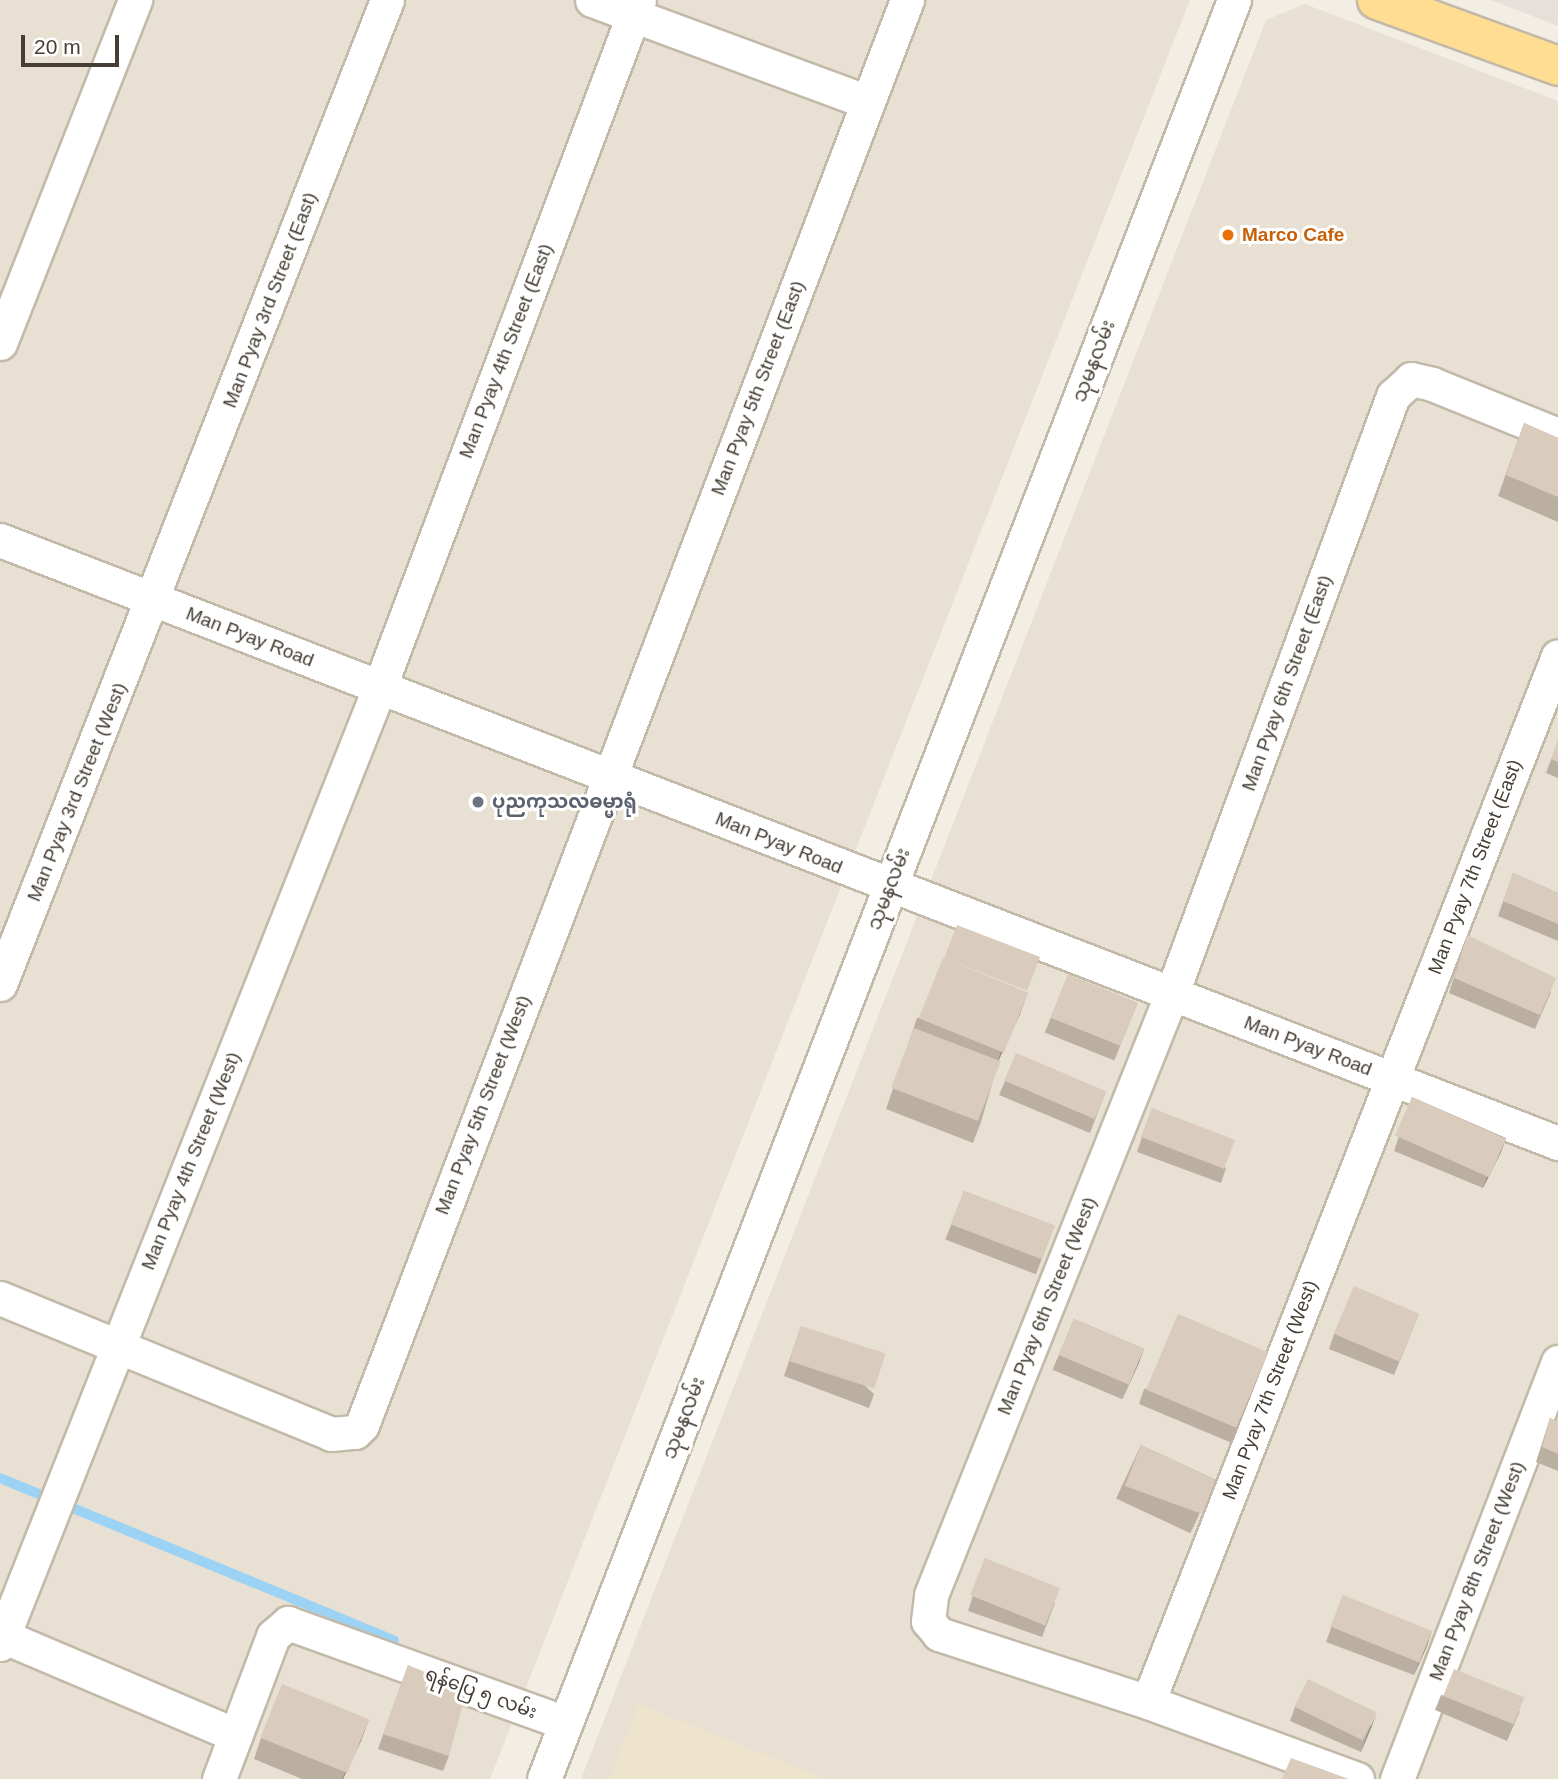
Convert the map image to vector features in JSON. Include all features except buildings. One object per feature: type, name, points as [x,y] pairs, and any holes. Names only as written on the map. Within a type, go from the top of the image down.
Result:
[{"type":"main road","points":[[1396,3],[1558,66]]},
{"type":"street","points":[[0,342],[135,0]]},
{"type":"street","name":"Man Pyay 3rd Street (East)","points":[[154,600],[387,0]]},
{"type":"street","points":[[592,0],[636,8],[868,102]]},
{"type":"street","name":"Man Pyay 5th Street (East)","points":[[607,775],[907,0]]},
{"type":"street","name":"သုမနလမ်း","points":[[544,1779],[1234,0]]},
{"type":"street","name":"Man Pyay 4th Street (East)","points":[[380,686],[636,8]]},
{"type":"street","name":"Man Pyay 6th Street (East)","points":[[1172,993],[1393,396],[1411,379],[1558,435]]},
{"type":"street","name":"Man Pyay Road","points":[[0,540],[890,887],[1558,1143]]},
{"type":"street","name":"Man Pyay 3rd Street (West)","points":[[0,984],[154,600]]},
{"type":"street","name":"Man Pyay 7th Street (East)","points":[[1392,1079],[1558,656]]},
{"type":"street","name":"Man Pyay 4th Street (West)","points":[[1,1638],[380,686]]},
{"type":"street","name":"Man Pyay 5th Street (West)","points":[[117,1347],[331,1434],[355,1432],[367,1412],[607,775]]},
{"type":"street","name":"Man Pyay 6th Street (West)","points":[[1148,1702],[939,1634],[928,1620],[931,1595],[1172,993]]},
{"type":"street","name":"Man Pyay 7th Street (West)","points":[[1148,1702],[1392,1079]]},
{"type":"street","points":[[0,1298],[117,1347]]},
{"type":"street","name":"Man Pyay 8th Street (West)","points":[[1396,1779],[1558,1362]]},
{"type":"street","name":"ရန်ပြေ ၅ လမ်း","points":[[236,1735],[278,1627],[288,1623],[566,1723]]},
{"type":"street","points":[[1,1638],[236,1735],[219,1779]]},
{"type":"street","points":[[1148,1702],[1357,1779]]},
{"type":"shaded area","points":[[0,0],[1190,0],[490,1779],[0,1779]]},
{"type":"shaded area","points":[[1491,0],[1558,0],[1558,26]]},
{"type":"shaded area","points":[[1305,4],[1558,101],[1558,1779],[581,1779],[1266,20]]},
{"type":"shaded area","points":[[639,1704],[825,1779],[609,1779]]},
{"type":"waterway","points":[[0,1478],[394,1640]]},
{"type":"place","name":"Marco Cafe","points":[[1228,235]]},
{"type":"place","name":"ပုညကုသလဓမ္မာရုံ","points":[[478,802]]}]
